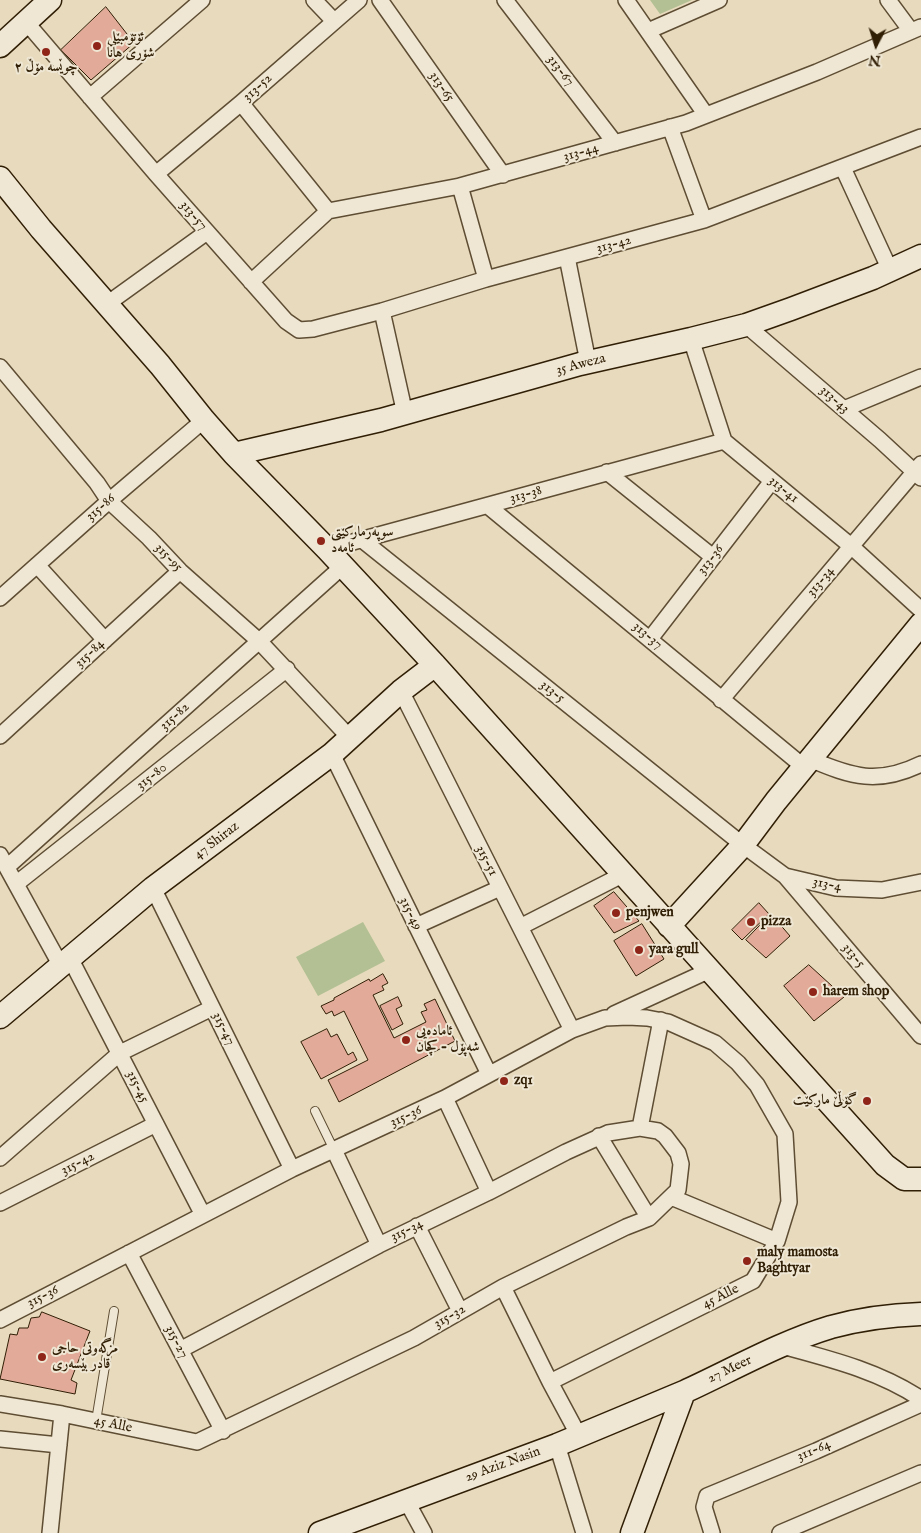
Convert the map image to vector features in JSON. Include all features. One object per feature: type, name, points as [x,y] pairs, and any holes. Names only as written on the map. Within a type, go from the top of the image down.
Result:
[{"type":"street","points":[[0,46],[50,0]]},
{"type":"street","points":[[90,97],[202,0]]},
{"type":"street","points":[[314,0],[334,21]]},
{"type":"street","name":"313-52","points":[[156,174],[359,0]]},
{"type":"street","name":"313-65","points":[[380,0],[503,175]]},
{"type":"street","name":"313-67","points":[[505,0],[615,143]]},
{"type":"street","points":[[626,0],[706,115]]},
{"type":"street","points":[[648,32],[719,0]]},
{"type":"street","points":[[888,0],[916,29]]},
{"type":"street","name":"313-57","points":[[26,22],[286,322],[300,330]]},
{"type":"street","name":"313-44","points":[[328,211],[460,186],[670,127],[817,72],[916,29]]},
{"type":"street","points":[[241,103],[328,211],[251,282]]},
{"type":"street","points":[[670,127],[704,220]]},
{"type":"street","name":"313-42","points":[[300,330],[313,329],[486,279],[704,220],[921,137]]},
{"type":"street","points":[[843,168],[890,270]]},
{"type":"street","points":[[460,186],[486,279]]},
{"type":"street","points":[[3,188],[160,364],[204,420],[234,454],[327,549],[435,665],[885,1165],[904,1179],[921,1179]]},
{"type":"street","points":[[107,304],[207,232]]},
{"type":"street","name":"35 Aweza","points":[[234,454],[404,414],[588,362],[746,325],[791,310],[921,256]]},
{"type":"street","points":[[567,257],[588,362]]},
{"type":"street","points":[[382,310],[404,414]]},
{"type":"street","name":"313-43","points":[[746,325],[918,472]]},
{"type":"street","points":[[692,339],[724,441]]},
{"type":"street","name":"315-95","points":[[0,367],[109,500],[180,571],[260,641],[349,737]]},
{"type":"street","points":[[844,409],[921,377]]},
{"type":"street","name":"315-86","points":[[0,598],[109,500],[204,420]]},
{"type":"street","name":"313-38","points":[[327,549],[724,441]]},
{"type":"street","name":"313-41","points":[[724,441],[851,546],[921,610]]},
{"type":"street","points":[[606,472],[713,557]]},
{"type":"street","name":"313-34","points":[[721,700],[851,546],[918,472]]},
{"type":"street","name":"313-36","points":[[650,639],[772,481]]},
{"type":"street","name":"313-37","points":[[488,506],[721,700],[807,763],[849,774],[868,776],[902,773],[921,764]]},
{"type":"street","name":"313-5","points":[[360,539],[744,845]]},
{"type":"street","points":[[37,565],[104,640]]},
{"type":"street","name":"315-82","points":[[3,861],[260,641],[343,566]]},
{"type":"street","name":"315-84","points":[[0,736],[180,571]]},
{"type":"street","points":[[669,926],[744,845],[776,801],[921,624]]},
{"type":"street","name":"47 Shiraz","points":[[0,1017],[153,888],[332,754],[402,691],[435,665]]},
{"type":"street","name":"315-80","points":[[16,884],[287,670]]},
{"type":"street","name":"315-51","points":[[402,691],[572,1030]]},
{"type":"street","name":"315-49","points":[[332,754],[489,1074]]},
{"type":"street","name":"313-4","points":[[744,845],[785,876],[836,888],[882,890],[921,882]]},
{"type":"street","name":"315-45","points":[[3,861],[66,962],[120,1054],[203,1215]]},
{"type":"street","points":[[520,927],[624,874]]},
{"type":"street","name":"313-5","points":[[785,876],[919,1029]]},
{"type":"street","name":"315-47","points":[[153,888],[292,1169]]},
{"type":"street","points":[[416,926],[500,888]]},
{"type":"street","points":[[605,1018],[710,970]]},
{"type":"street","points":[[0,1158],[120,1054],[212,1008]]},
{"type":"street","name":"315-36","points":[[0,1320],[292,1169],[446,1098],[572,1030],[605,1018],[628,1017],[661,1020],[684,1028],[715,1043],[738,1063],[758,1085],[785,1134]]},
{"type":"street","points":[[661,1020],[640,1128],[658,1131],[665,1136],[678,1153],[681,1164],[678,1190],[671,1197],[777,1241]]},
{"type":"street","points":[[446,1098],[489,1192]]},
{"type":"street","name":"315-42","points":[[0,1203],[156,1124]]},
{"type":"street","name":"315-34","points":[[180,1350],[379,1245],[599,1136],[624,1129],[640,1128]]},
{"type":"street","name":"45 Alle","points":[[550,1382],[752,1281],[777,1241],[789,1202],[785,1134]]},
{"type":"street","points":[[599,1136],[649,1218]]},
{"type":"street","points":[[334,1150],[379,1245]]},
{"type":"street","name":"315-32","points":[[223,1431],[414,1338],[503,1286],[626,1227],[649,1218],[671,1197]]},
{"type":"street","points":[[417,1226],[460,1311]]},
{"type":"street","name":"315-27","points":[[129,1253],[223,1431]]},
{"type":"street","points":[[503,1286],[579,1436]]},
{"type":"street","name":"27 Meer","points":[[684,1392],[782,1346],[832,1327],[885,1316],[921,1314]]},
{"type":"street","points":[[782,1346],[871,1372],[907,1389],[921,1399]]},
{"type":"street","points":[[632,1533],[684,1392]]},
{"type":"street","name":"29 Aziz Nasin","points":[[320,1533],[557,1445],[684,1392]]},
{"type":"street","name":"45 Alle","points":[[0,1404],[62,1414],[197,1442],[223,1431]]},
{"type":"street","name":"311-64","points":[[712,1533],[704,1507],[707,1496],[816,1451],[921,1404]]},
{"type":"street","points":[[50,1533],[62,1414]]},
{"type":"street","points":[[0,1439],[59,1445]]},
{"type":"street","points":[[557,1445],[584,1533]]},
{"type":"street","points":[[780,1533],[921,1473]]},
{"type":"street","points":[[406,1500],[424,1533]]},
{"type":"lane","points":[[315,1111],[334,1150]]},
{"type":"lane","points":[[96,1421],[114,1310]]},
{"type":"green space","points":[[650,0],[692,0],[660,14]]},
{"type":"green space","points":[[363,922],[385,961],[318,996],[296,957]]},
{"type":"building","name":"ئۆتۆمبێلی شۆری هانا","points":[[106,7],[134,43],[91,80],[61,50]]},
{"type":"building","name":"penjwen","points":[[614,892],[639,921],[614,933],[594,906]]},
{"type":"building","name":"pizza","points":[[759,903],[769,914],[742,940],[732,930]]},
{"type":"building","points":[[771,914],[790,936],[766,958],[746,940]]},
{"type":"building","name":"yara gull","points":[[642,924],[664,959],[636,976],[614,941]]},
{"type":"building","name":"harem shop","points":[[809,965],[844,997],[814,1021],[784,986]]},
{"type":"building","name":"ئامادەیی شەپۆل - کچان","points":[[383,974],[388,983],[382,986],[384,990],[373,995],[394,1038],[426,1022],[421,1012],[427,1010],[424,1004],[435,999],[455,1041],[339,1102],[328,1080],[368,1060],[344,1011],[334,1016],[332,1011],[326,1014],[321,1006],[369,979],[370,981]]},
{"type":"building","points":[[398,997],[402,1006],[396,1009],[403,1024],[392,1030],[380,1006]]},
{"type":"building","points":[[327,1029],[331,1037],[337,1034],[348,1055],[353,1052],[357,1060],[321,1079],[301,1042]]},
{"type":"building","name":"مزگەوتی حاجی قادر بێسەری","points":[[42,1312],[90,1331],[71,1380],[77,1383],[75,1394],[0,1379],[10,1334],[17,1335],[19,1328],[28,1328],[31,1318],[39,1317]]},
{"type":"place","name":"ئۆتۆمبێلی شۆری هانا","points":[[97,46]]},
{"type":"place","name":"چوێسە مۆڵ ۲","points":[[46,52]]},
{"type":"place","name":"سوپەرمارکێتی ئامەد","points":[[321,541]]},
{"type":"place","name":"penjwen","points":[[616,913]]},
{"type":"place","name":"pizza","points":[[751,922]]},
{"type":"place","name":"yara gull","points":[[639,950]]},
{"type":"place","name":"harem shop","points":[[813,992]]},
{"type":"place","name":"ئامادەیی شەپۆل - کچان","points":[[406,1040]]},
{"type":"place","name":"zq1","points":[[504,1081]]},
{"type":"place","name":"گۆڵێ مارکێت","points":[[867,1101]]},
{"type":"place","name":"maly mamosta Baghtyar","points":[[747,1261]]},
{"type":"place","name":"مزگەوتی حاجی قادر بێسەری","points":[[42,1357]]}]
